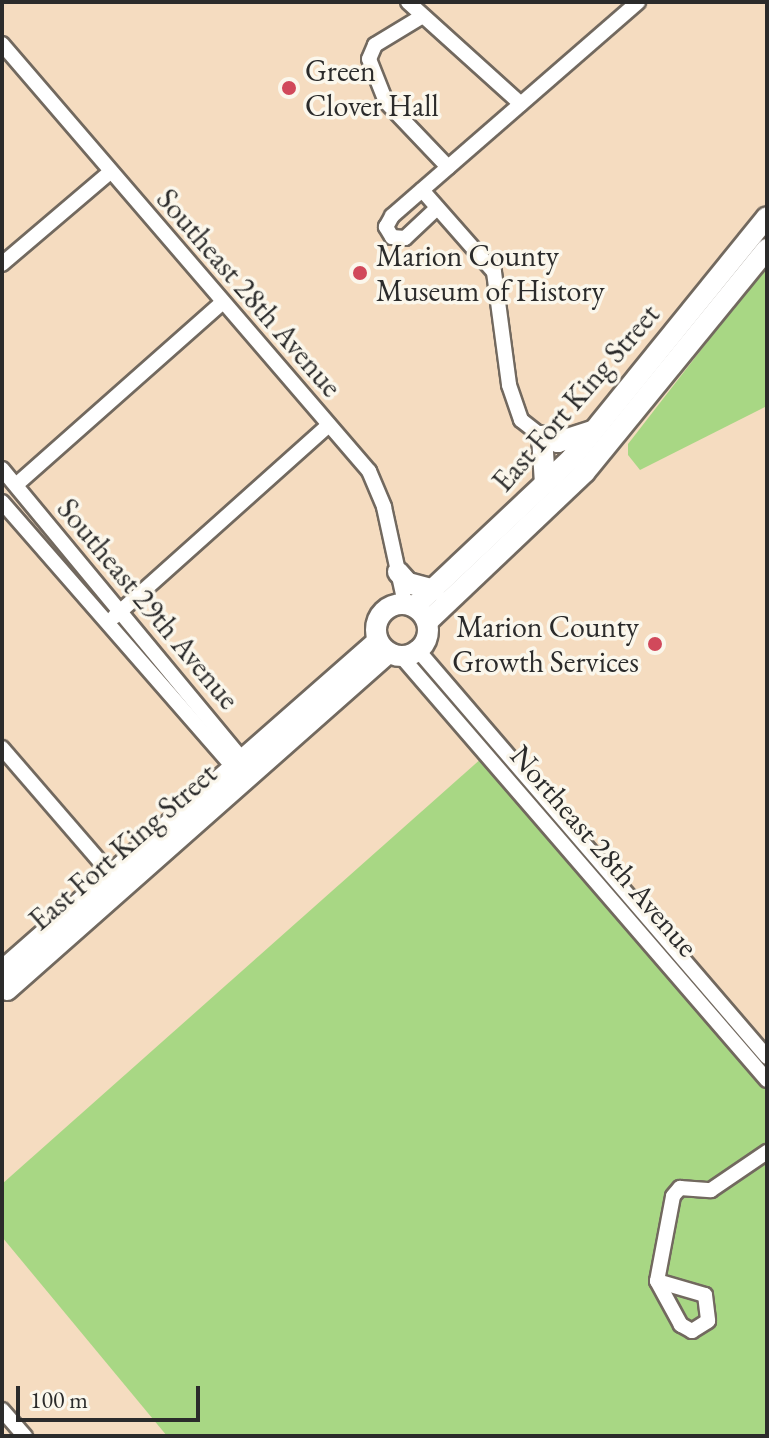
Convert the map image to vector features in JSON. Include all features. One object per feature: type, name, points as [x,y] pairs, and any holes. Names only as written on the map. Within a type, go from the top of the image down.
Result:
[{"type":"street","points":[[408,2],[421,17],[521,104]]},
{"type":"street","points":[[437,208],[405,238],[392,237],[386,227],[392,216],[638,2]]},
{"type":"street","points":[[421,17],[375,45],[369,59],[386,102],[448,167]]},
{"type":"street","name":"Southeast 28th Avenue","points":[[2,44],[369,471],[384,507],[398,572],[416,610]]},
{"type":"street","points":[[2,264],[110,172]]},
{"type":"street","points":[[422,190],[494,272],[509,385],[521,420],[578,466]]},
{"type":"street","name":"East Fort King Street","points":[[416,610],[545,484],[578,466],[598,426],[767,217]]},
{"type":"street","name":"East Fort King Street","points":[[416,610],[578,466],[767,249]]},
{"type":"street","points":[[16,485],[222,303]]},
{"type":"street","points":[[106,623],[329,425]]},
{"type":"street","points":[[542,436],[570,440],[598,426]]},
{"type":"street","points":[[542,436],[545,484]]},
{"type":"street","name":"Southeast 29th Avenue","points":[[2,469],[243,769]]},
{"type":"street","name":"Southeast 29th Avenue","points":[[2,502],[106,623],[243,769]]},
{"type":"street","points":[[398,572],[408,583],[434,590]]},
{"type":"street","points":[[416,610],[425,637],[395,650],[383,618],[416,610]]},
{"type":"street","name":"East Fort King Street","points":[[3,988],[110,873],[395,650]]},
{"type":"street","name":"Northeast 28th Avenue","points":[[395,650],[767,1057]]},
{"type":"street","name":"Northeast 28th Avenue","points":[[395,650],[767,1080]]},
{"type":"street","points":[[2,748],[110,873]]},
{"type":"street","name":"East Fort King Street","points":[[3,988],[243,769]]},
{"type":"street","points":[[657,1281],[673,1196],[680,1188],[711,1190],[767,1152]]},
{"type":"street","points":[[2,1410],[25,1436]]},
{"type":"green space","points":[[767,265],[767,406],[640,470],[628,455],[628,444]]},
{"type":"green space","points":[[483,757],[767,1084],[767,1436],[167,1436],[2,1237],[2,1184]]},
{"type":"place","name":"Green Clover Hall","points":[[289,88]]},
{"type":"place","name":"Marion County Museum of History","points":[[360,273]]},
{"type":"place","name":"Marion County Growth Services","points":[[655,644]]}]
